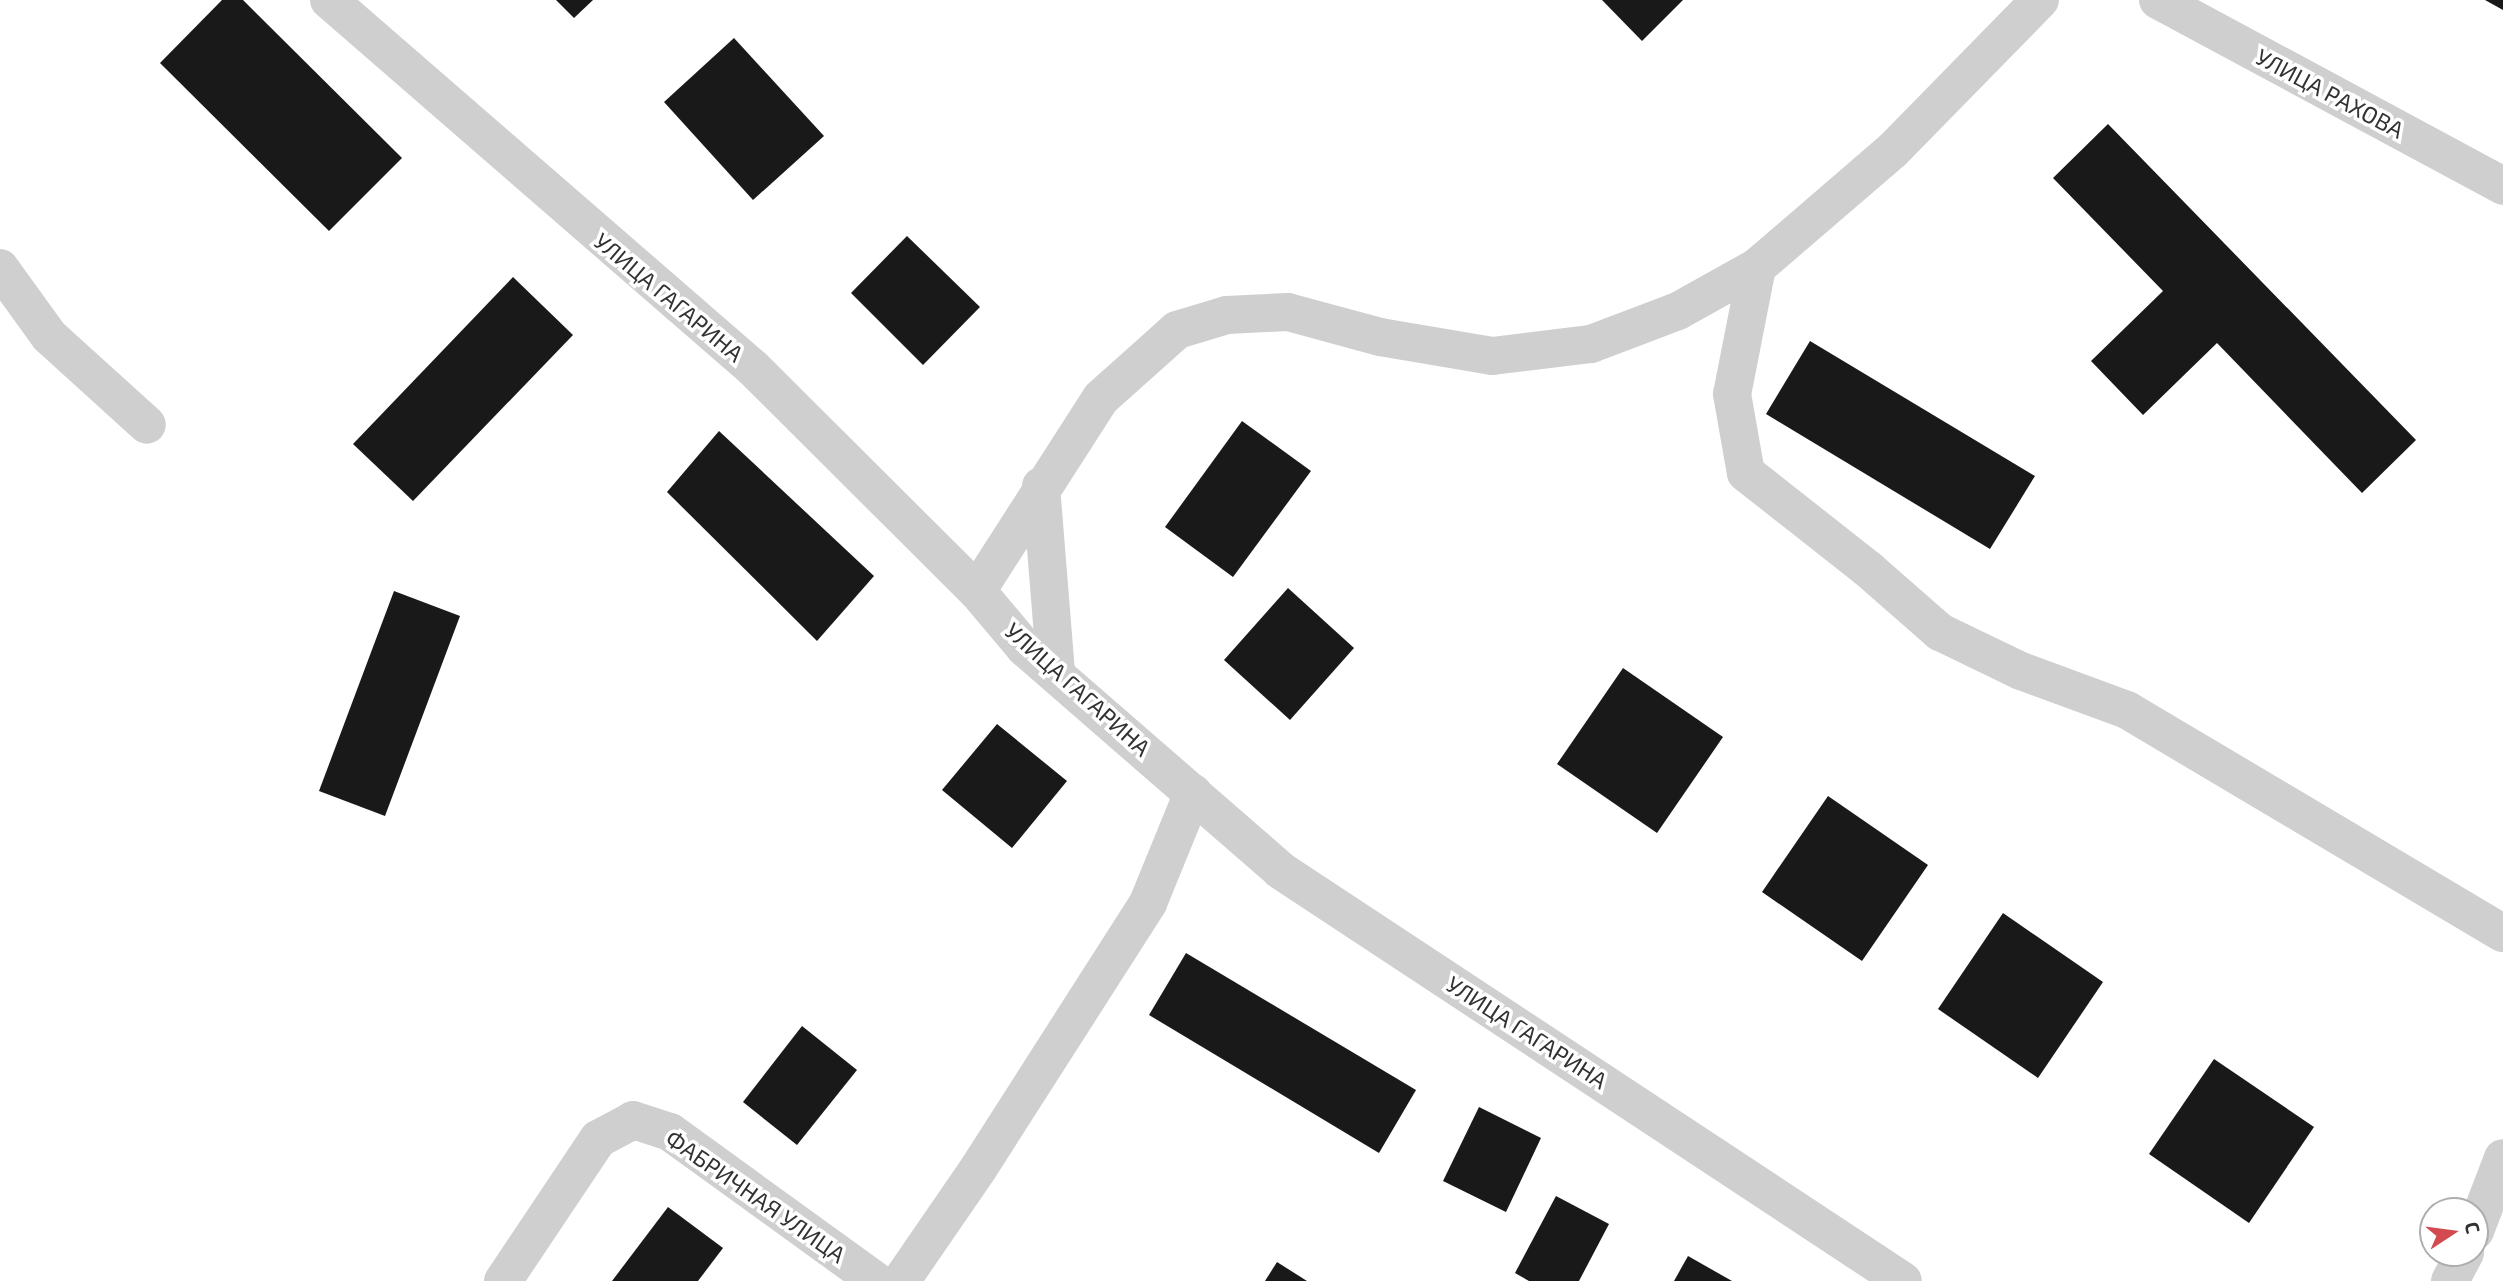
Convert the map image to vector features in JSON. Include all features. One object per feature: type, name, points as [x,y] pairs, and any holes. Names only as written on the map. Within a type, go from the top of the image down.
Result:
[{"type":"street","name":"УЛИЦА ГАГАРИНА","points":[[329,0],[753,368],[977,591],[1026,648],[1280,870],[1903,1281]]},
{"type":"street","points":[[977,591],[1041,486],[1101,398],[1177,330],[1227,315],[1288,312],[1380,337],[1492,356],[1591,344],[1678,311],[1757,267],[1893,150],[2040,0]]},
{"type":"street","name":"УЛИЦА РАХОВА","points":[[2158,0],[2503,186]]},
{"type":"street","points":[[1757,267],[1732,394],[1746,473],[1868,569],[1940,632],[2021,671],[2127,710],[2503,933]]},
{"type":"street","points":[[0,268],[49,336],[147,425]]},
{"type":"street","points":[[1041,486],[1056,672]]},
{"type":"street","points":[[901,1281],[978,1169],[1147,903],[1193,793]]},
{"type":"street","name":"ФАБРИЧНАЯ УЛИЦА","points":[[503,1281],[598,1139],[633,1120],[670,1132],[876,1281]]},
{"type":"street","points":[[2488,1197],[2503,1158]]},
{"type":"building","points":[[222,0],[243,0],[402,158],[329,231],[160,63]]},
{"type":"building","points":[[556,0],[593,0],[574,18]]},
{"type":"building","points":[[1602,0],[1683,0],[1642,41]]},
{"type":"building","points":[[2485,0],[2503,0],[2503,10]]},
{"type":"building","points":[[734,38],[824,136],[753,200],[664,102]]},
{"type":"building","points":[[2108,124],[2416,440],[2362,493],[2217,343],[2143,415],[2091,361],[2163,291],[2053,178]]},
{"type":"building","points":[[907,236],[980,307],[923,365],[851,293]]},
{"type":"building","points":[[513,277],[573,335],[413,501],[353,444]]},
{"type":"building","points":[[1810,341],[2035,476],[1990,549],[1766,414]]},
{"type":"building","points":[[1242,421],[1311,471],[1233,577],[1165,527]]},
{"type":"building","points":[[719,431],[874,576],[817,641],[667,492]]},
{"type":"building","points":[[1288,588],[1354,648],[1290,720],[1224,660]]},
{"type":"building","points":[[394,591],[460,616],[385,816],[319,791]]},
{"type":"building","points":[[1623,668],[1723,737],[1657,833],[1557,764]]},
{"type":"building","points":[[997,724],[1067,781],[1012,848],[942,790]]},
{"type":"building","points":[[1828,796],[1928,865],[1862,961],[1762,892]]},
{"type":"building","points":[[2003,913],[2103,982],[2038,1078],[1938,1009]]},
{"type":"building","points":[[1186,953],[1416,1090],[1379,1153],[1149,1015]]},
{"type":"building","points":[[802,1026],[857,1070],[797,1145],[743,1102]]},
{"type":"building","points":[[2214,1059],[2314,1127],[2249,1223],[2149,1154]]},
{"type":"building","points":[[1479,1107],[1541,1138],[1506,1212],[1443,1181]]},
{"type":"building","points":[[1556,1196],[1609,1224],[1579,1281],[1529,1281],[1515,1273]]},
{"type":"building","points":[[668,1207],[723,1248],[698,1281],[612,1281]]},
{"type":"building","points":[[1688,1256],[1732,1281],[1674,1281]]},
{"type":"building","points":[[1277,1262],[1307,1281],[1265,1281]]}]
